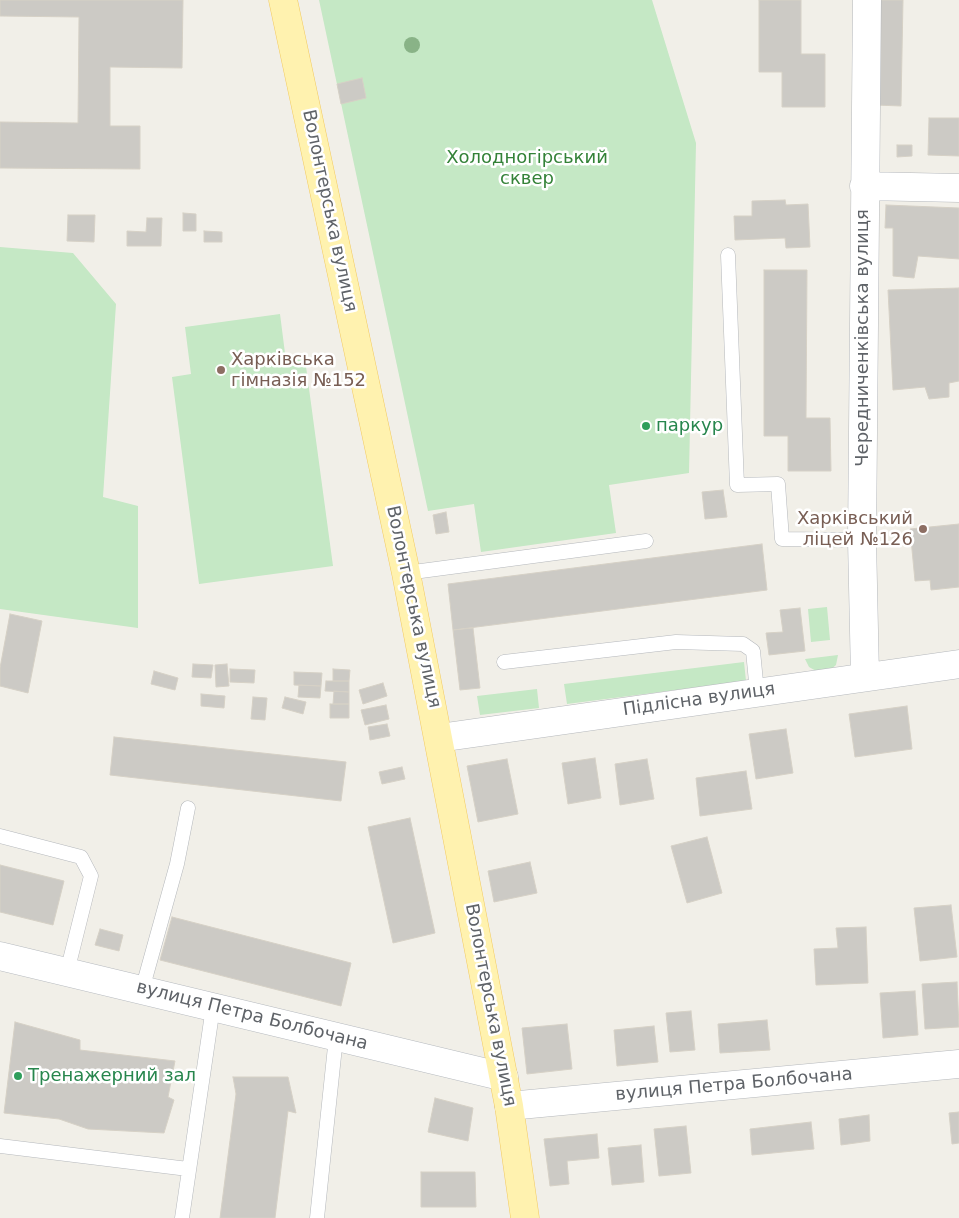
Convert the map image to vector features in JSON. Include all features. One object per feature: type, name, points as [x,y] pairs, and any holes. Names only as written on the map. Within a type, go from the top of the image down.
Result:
[{"type":"main road","name":"Волонтерська вулиця","points":[[283,0],[406,573],[439,738],[510,1106],[525,1218]]},
{"type":"street","name":"Чередниченківська вулиця","points":[[865,676],[862,540],[867,0]]},
{"type":"street","points":[[864,186],[959,188]]},
{"type":"street","name":"Підлісна вулиця","points":[[439,738],[959,664]]},
{"type":"street","name":"вулиця Петра Болбочана","points":[[0,956],[504,1077]]},
{"type":"street","name":"вулиця Петра Болбочана","points":[[510,1106],[959,1064]]},
{"type":"lane","points":[[728,255],[737,485],[778,484],[782,540],[862,540]]},
{"type":"lane","points":[[406,573],[646,541]]},
{"type":"lane","points":[[504,662],[676,642],[743,644],[752,651],[757,692]]},
{"type":"lane","points":[[142,990],[177,864],[188,808]]},
{"type":"lane","points":[[0,836],[81,857],[91,876],[67,972]]},
{"type":"lane","points":[[182,1218],[213,1007]]},
{"type":"lane","points":[[317,1218],[336,1036]]},
{"type":"lane","points":[[0,1146],[188,1169]]},
{"type":"green space","name":"Холодногірський сквер","points":[[319,0],[652,0],[696,143],[689,473],[609,485],[616,533],[481,552],[474,504],[428,511]]},
{"type":"green space","points":[[0,247],[73,253],[116,304],[103,497],[138,506],[138,628],[0,609]]},
{"type":"green space","points":[[280,314],[286,361],[305,359],[333,566],[199,584],[172,377],[191,374],[185,327]]},
{"type":"green space","points":[[827,607],[830,640],[811,642],[808,609]]},
{"type":"green space","points":[[838,655],[836,665],[829,671],[818,672],[809,667],[805,659]]},
{"type":"green space","points":[[744,662],[746,681],[567,704],[564,684]]},
{"type":"green space","points":[[537,689],[539,708],[480,715],[477,696]]},
{"type":"building","points":[[0,0],[183,0],[182,68],[110,67],[110,126],[140,126],[140,169],[0,168],[0,122],[78,123],[79,17],[0,16]]},
{"type":"building","points":[[759,0],[801,0],[801,54],[825,54],[825,107],[782,107],[782,72],[759,72]]},
{"type":"building","points":[[877,0],[903,0],[901,106],[875,105]]},
{"type":"building","points":[[362,78],[366,98],[341,104],[337,84]]},
{"type":"building","points":[[929,118],[959,118],[959,156],[928,155]]},
{"type":"building","points":[[897,145],[912,145],[912,156],[897,157]]},
{"type":"building","points":[[785,200],[786,205],[808,204],[810,247],[786,248],[785,238],[735,240],[734,216],[752,216],[752,201]]},
{"type":"building","points":[[886,205],[959,208],[959,259],[918,256],[914,278],[893,276],[893,228],[885,228]]},
{"type":"building","points":[[183,213],[196,214],[196,231],[183,231]]},
{"type":"building","points":[[68,215],[95,215],[94,242],[67,241]]},
{"type":"building","points":[[147,218],[162,218],[161,246],[127,246],[127,231],[146,232]]},
{"type":"building","points":[[204,231],[222,232],[222,242],[204,242]]},
{"type":"building","points":[[764,270],[807,270],[806,418],[830,418],[831,471],[788,471],[788,436],[764,436]]},
{"type":"building","points":[[959,288],[959,381],[949,383],[949,397],[929,399],[925,387],[893,390],[888,290]]},
{"type":"building","points":[[723,490],[727,517],[705,519],[702,492]]},
{"type":"building","points":[[446,512],[449,532],[436,534],[433,515]]},
{"type":"building","points":[[959,524],[959,587],[931,590],[930,580],[915,581],[910,529]]},
{"type":"building","points":[[762,544],[767,590],[453,630],[448,584]]},
{"type":"building","points":[[800,608],[805,651],[769,655],[766,633],[783,632],[780,610]]},
{"type":"building","points":[[10,614],[42,621],[28,693],[0,686],[0,668]]},
{"type":"building","points":[[473,628],[480,688],[460,690],[453,630]]},
{"type":"building","points":[[193,664],[213,665],[211,678],[192,677]]},
{"type":"building","points":[[227,664],[229,686],[216,687],[215,665]]},
{"type":"building","points":[[230,669],[255,670],[254,683],[230,682]]},
{"type":"building","points":[[333,669],[350,670],[349,681],[333,681]]},
{"type":"building","points":[[154,671],[178,678],[175,690],[151,684]]},
{"type":"building","points":[[294,672],[322,673],[321,686],[294,685]]},
{"type":"building","points":[[326,681],[349,681],[349,692],[325,691]]},
{"type":"building","points":[[383,683],[387,696],[363,704],[359,690]]},
{"type":"building","points":[[299,685],[321,686],[320,698],[298,697]]},
{"type":"building","points":[[334,691],[349,692],[349,704],[333,704]]},
{"type":"building","points":[[201,694],[225,696],[224,708],[201,706]]},
{"type":"building","points":[[253,697],[267,698],[265,720],[251,719]]},
{"type":"building","points":[[285,697],[306,702],[303,714],[282,708]]},
{"type":"building","points":[[330,704],[349,704],[349,718],[330,718]]},
{"type":"building","points":[[386,705],[389,719],[365,725],[361,710]]},
{"type":"building","points":[[907,706],[912,749],[855,757],[849,714]]},
{"type":"building","points":[[387,724],[390,736],[370,740],[368,727]]},
{"type":"building","points":[[786,729],[793,773],[756,779],[749,734]]},
{"type":"building","points":[[114,737],[346,762],[341,801],[110,775]]},
{"type":"building","points":[[595,758],[601,798],[568,804],[562,763]]},
{"type":"building","points":[[507,759],[518,814],[478,822],[467,766]]},
{"type":"building","points":[[647,759],[654,799],[620,805],[615,764]]},
{"type":"building","points":[[402,767],[405,779],[382,784],[379,772]]},
{"type":"building","points":[[746,771],[752,809],[700,816],[696,778]]},
{"type":"building","points":[[410,818],[435,933],[393,943],[368,827]]},
{"type":"building","points":[[707,837],[722,893],[687,903],[671,846]]},
{"type":"building","points":[[530,862],[537,893],[494,902],[488,871]]},
{"type":"building","points":[[0,865],[64,881],[53,925],[0,912]]},
{"type":"building","points":[[951,905],[957,957],[920,961],[914,908]]},
{"type":"building","points":[[172,917],[351,963],[341,1006],[160,960]]},
{"type":"building","points":[[866,927],[868,983],[816,985],[814,949],[838,948],[836,928]]},
{"type":"building","points":[[100,929],[123,935],[119,951],[95,945]]},
{"type":"building","points":[[957,982],[959,1027],[925,1029],[922,984]]},
{"type":"building","points":[[915,991],[918,1035],[883,1038],[880,993]]},
{"type":"building","points":[[691,1011],[695,1050],[670,1052],[666,1013]]},
{"type":"building","points":[[767,1020],[770,1050],[720,1053],[718,1024]]},
{"type":"building","points":[[15,1022],[80,1040],[80,1050],[175,1061],[168,1097],[174,1100],[164,1133],[88,1129],[59,1119],[4,1113]]},
{"type":"building","points":[[567,1024],[572,1069],[527,1074],[522,1028]]},
{"type":"building","points":[[654,1026],[658,1062],[617,1066],[614,1030]]},
{"type":"building","points":[[233,1077],[288,1077],[296,1113],[288,1111],[275,1218],[220,1218],[236,1094]]},
{"type":"building","points":[[435,1098],[473,1108],[468,1141],[428,1132]]},
{"type":"building","points":[[959,1112],[959,1143],[952,1144],[949,1113]]},
{"type":"building","points":[[869,1115],[870,1141],[841,1145],[839,1119]]},
{"type":"building","points":[[811,1122],[814,1149],[752,1155],[750,1129]]},
{"type":"building","points":[[686,1126],[691,1173],[659,1176],[654,1129]]},
{"type":"building","points":[[597,1134],[599,1158],[567,1161],[569,1184],[550,1186],[544,1139]]},
{"type":"building","points":[[641,1145],[644,1182],[612,1185],[608,1148]]},
{"type":"building","points":[[421,1172],[475,1172],[476,1207],[421,1207]]},
{"type":"place","name":"Харківська гімназія №152","points":[[221,370]]},
{"type":"place","name":"паркур","points":[[646,426]]},
{"type":"place","name":"Харківський ліцей №126","points":[[923,529]]},
{"type":"place","name":"Тренажерний зал","points":[[18,1076]]}]
